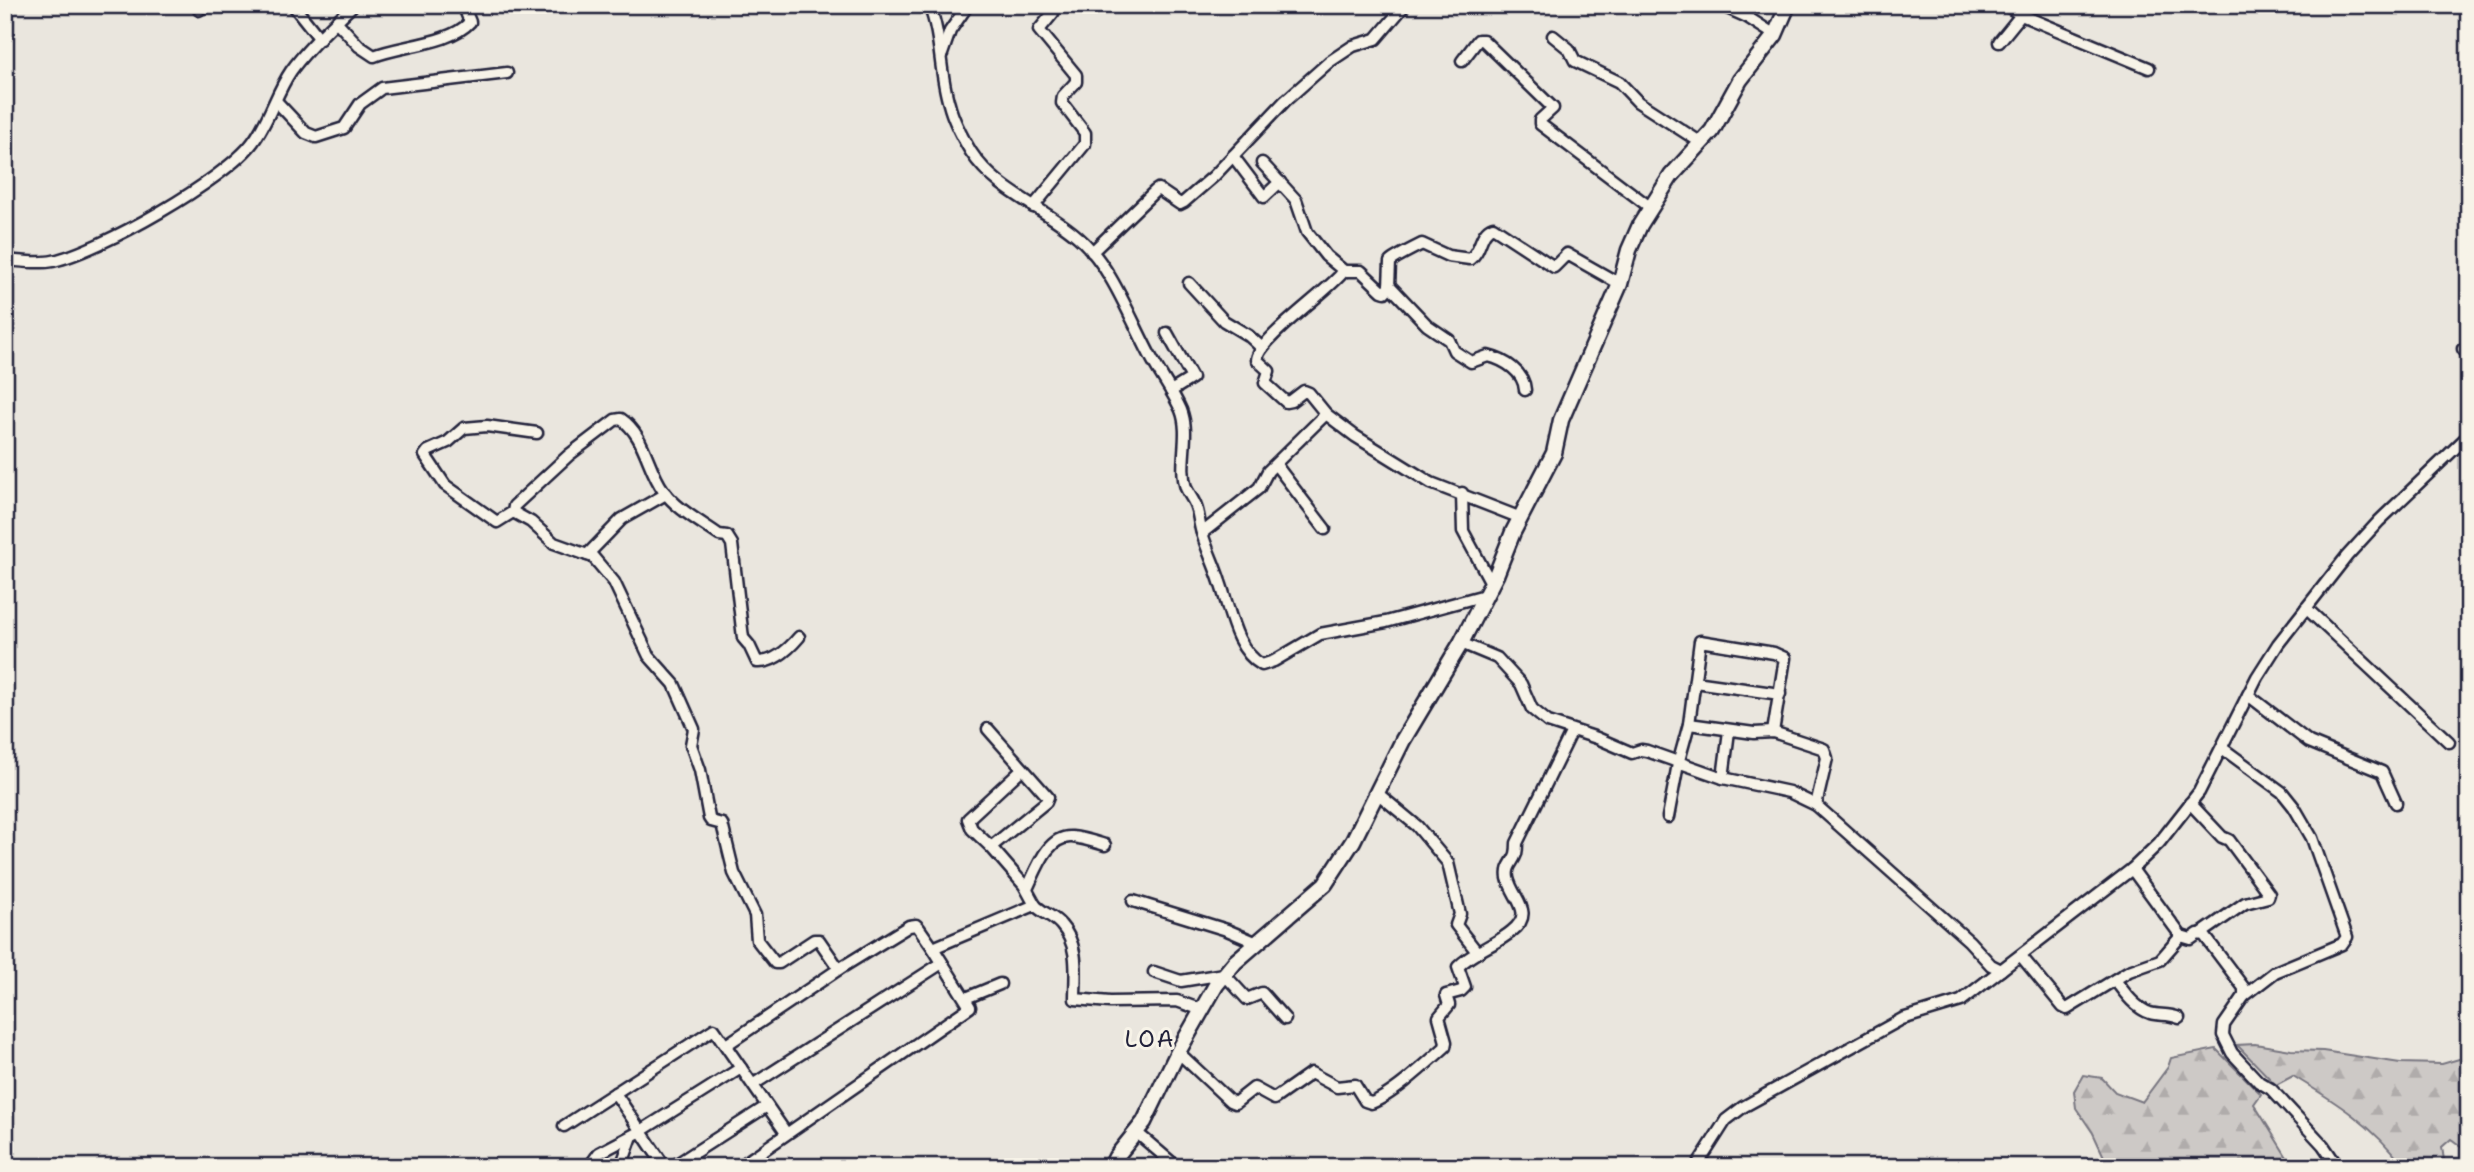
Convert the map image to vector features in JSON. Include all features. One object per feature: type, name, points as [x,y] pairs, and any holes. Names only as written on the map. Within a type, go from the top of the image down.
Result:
[{"type":"street","points":[[293,5],[320,39]]},
{"type":"street","points":[[5,260],[50,262],[98,245],[176,201],[239,158],[255,140],[289,73],[353,5]]},
{"type":"street","points":[[337,22],[359,46],[374,56],[440,39],[467,26],[470,22],[463,5]]},
{"type":"street","points":[[929,5],[948,102],[955,122],[972,153],[988,173],[1032,207],[1079,237],[1092,253],[1108,274],[1182,412],[1186,440],[1186,488],[1196,505],[1202,533],[1231,619],[1249,656],[1262,665],[1320,634],[1386,622],[1488,589]]},
{"type":"street","points":[[940,56],[950,31],[968,5]]},
{"type":"street","points":[[1032,207],[1085,144],[1085,134],[1062,103],[1063,96],[1076,82],[1076,75],[1039,30],[1053,13],[1053,5]]},
{"type":"street","points":[[1092,253],[1158,189],[1180,204],[1185,202],[1285,101],[1329,62],[1353,46],[1376,39],[1405,5]]},
{"type":"street","points":[[1720,5],[1747,17],[1775,35]]},
{"type":"street","points":[[1111,1167],[1150,1111],[1178,1052],[1224,974],[1325,884],[1353,841],[1403,740],[1461,643],[1554,453],[1561,420],[1620,284],[1629,250],[1671,176],[1712,131],[1740,80],[1775,35],[1788,5]]},
{"type":"street","points":[[1999,42],[2014,9],[2149,68]]},
{"type":"street","points":[[1553,36],[1569,50],[1575,61],[1619,82],[1639,102],[1700,142]]},
{"type":"street","points":[[1462,61],[1478,40],[1483,40],[1553,108],[1540,120],[1541,124],[1651,208]]},
{"type":"street","points":[[276,101],[306,133],[316,137],[344,128],[360,104],[382,88],[507,73]]},
{"type":"street","points":[[1233,156],[1264,197],[1280,182]]},
{"type":"street","points":[[1262,163],[1296,200],[1307,232],[1326,256],[1345,271],[1361,271],[1382,291],[1388,290],[1393,258],[1422,244],[1446,255],[1470,259],[1476,255],[1487,230],[1493,227],[1554,267],[1567,254],[1620,284]]},
{"type":"street","points":[[1345,271],[1262,348],[1256,358],[1269,371],[1265,381],[1267,385],[1286,402],[1306,392],[1326,414],[1361,440],[1431,483],[1521,518]]},
{"type":"street","points":[[1189,284],[1224,321],[1249,336],[1262,348]]},
{"type":"street","points":[[1389,285],[1427,325],[1449,340],[1457,354],[1472,363],[1488,356],[1505,363],[1521,376],[1525,390]]},
{"type":"street","points":[[1167,333],[1192,378],[1171,391]]},
{"type":"street","points":[[1202,533],[1258,488],[1268,471],[1326,414]]},
{"type":"street","points":[[513,512],[513,506],[566,458],[619,419],[634,430],[655,478],[666,494],[719,535],[727,536],[732,544],[743,638],[750,645],[757,662],[762,663],[785,653],[799,637]]},
{"type":"street","points":[[513,512],[499,522],[494,521],[445,485],[426,457],[426,452],[448,442],[464,428],[487,426],[537,433]]},
{"type":"street","points":[[1696,1167],[1726,1121],[1743,1107],[1902,1019],[1961,1002],[2132,869],[2159,843],[2199,792],[2248,695],[2278,644],[2379,521],[2469,435]]},
{"type":"street","points":[[1276,465],[1325,529]]},
{"type":"street","points":[[1462,493],[1462,531],[1488,589]]},
{"type":"street","points":[[587,555],[622,519],[666,494]]},
{"type":"street","points":[[513,512],[528,520],[554,543],[595,559],[614,582],[649,656],[674,684],[694,729],[691,745],[700,770],[709,818],[722,824],[734,873],[756,917],[757,940],[774,962],[784,961],[816,940],[821,942],[839,969]]},
{"type":"street","points":[[2306,608],[2449,742]]},
{"type":"street","points":[[1668,817],[1689,724],[1700,641],[1782,655],[1786,662],[1773,732]]},
{"type":"street","points":[[1461,643],[1497,658],[1516,676],[1529,703],[1538,715],[1548,722],[1632,753],[1641,750],[1723,778],[1789,792],[1816,805],[1969,941],[1991,965],[2001,970]]},
{"type":"street","points":[[1695,682],[1780,694]]},
{"type":"street","points":[[2248,695],[2309,742],[2382,772],[2396,803]]},
{"type":"street","points":[[1689,724],[1729,731],[1773,732],[1825,749],[1827,758],[1816,805]]},
{"type":"street","points":[[988,729],[1047,794],[1047,800],[991,846]]},
{"type":"street","points":[[1178,1052],[1233,1102],[1238,1102],[1254,1088],[1274,1099],[1311,1073],[1337,1087],[1355,1085],[1365,1101],[1371,1103],[1380,1100],[1445,1047],[1439,1017],[1449,1004],[1446,995],[1465,988],[1458,967],[1477,952],[1514,931],[1521,920],[1523,908],[1508,881],[1508,866],[1572,731]]},
{"type":"street","points":[[1723,778],[1729,731]]},
{"type":"street","points":[[2222,748],[2282,792],[2294,807],[2312,838],[2347,934],[2342,944],[2278,971],[2244,996],[2223,1028],[2223,1035],[2232,1053],[2323,1145],[2338,1167]]},
{"type":"street","points":[[1022,769],[968,819],[972,829],[991,846],[1027,889],[1040,911],[1061,923],[1070,937],[1075,950],[1074,999],[1110,1002],[1177,1001],[1202,1010]]},
{"type":"street","points":[[1376,792],[1417,826],[1448,863],[1460,914],[1457,925],[1477,952]]},
{"type":"street","points":[[2132,869],[2182,936],[2192,939],[2242,904],[2269,895],[2229,840],[2222,837],[2190,803]]},
{"type":"street","points":[[1027,889],[1046,850],[1052,845],[1070,837],[1105,845]]},
{"type":"street","points":[[1133,901],[1258,941]]},
{"type":"street","points":[[933,948],[1035,905]]},
{"type":"street","points":[[726,1045],[912,924],[919,928],[933,948],[970,1007],[738,1167]]},
{"type":"street","points":[[2202,933],[2244,988],[2244,996]]},
{"type":"street","points":[[2021,956],[2065,1009],[2129,971],[2160,960],[2182,936]]},
{"type":"street","points":[[754,1084],[942,963]]},
{"type":"street","points":[[1154,972],[1181,981],[1224,974]]},
{"type":"street","points":[[1224,974],[1247,999],[1262,993],[1285,1019]]},
{"type":"street","points":[[2115,980],[2140,1008],[2150,1013],[2169,1014],[2179,1018]]},
{"type":"street","points":[[966,998],[1000,984]]},
{"type":"street","points":[[564,1126],[714,1029],[786,1133]]},
{"type":"street","points":[[589,1167],[599,1153],[741,1068]]},
{"type":"street","points":[[615,1093],[636,1133],[665,1167]]},
{"type":"street","points":[[672,1167],[767,1106]]},
{"type":"street","points":[[1136,1132],[1177,1167]]},
{"type":"street","points":[[621,1167],[636,1133]]},
{"type":"green space","points":[[2255,1044],[2400,1063],[2442,1064],[2469,1056],[2469,1152],[2451,1139],[2442,1147],[2445,1167],[2404,1167],[2367,1127],[2324,1095],[2293,1076],[2276,1085],[2237,1045]]},
{"type":"green space","points":[[2216,1049],[2261,1094],[2254,1104],[2293,1167],[2095,1167],[2105,1159],[2093,1133],[2076,1108],[2074,1091],[2083,1075],[2102,1078],[2115,1092],[2142,1102],[2168,1067],[2171,1058]]},
{"type":"district","name":"LOA","points":[[1150,1039]]}]
